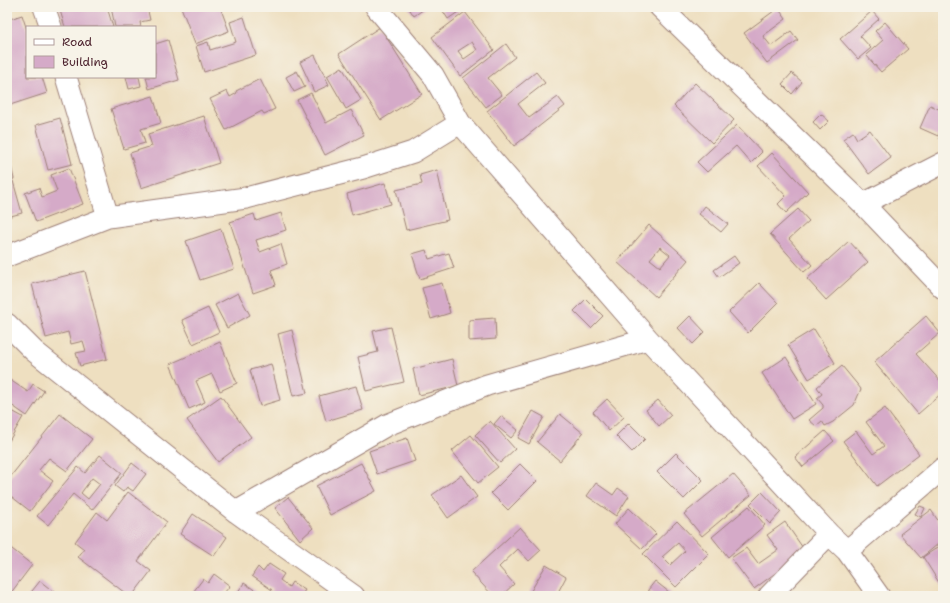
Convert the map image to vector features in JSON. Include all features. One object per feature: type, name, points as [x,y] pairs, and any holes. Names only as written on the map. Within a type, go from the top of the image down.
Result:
[{"type":"street","points":[[44,7],[50,26]]},
{"type":"street","points":[[376,7],[433,75],[460,123],[648,339],[829,534],[847,551],[879,596]]},
{"type":"street","points":[[660,7],[863,204],[943,288]]},
{"type":"street","points":[[66,78],[108,217]]},
{"type":"street","points":[[7,256],[108,217],[246,198],[363,168],[413,152],[460,123]]},
{"type":"street","points":[[863,204],[943,163]]},
{"type":"street","points":[[7,324],[34,351],[236,512],[354,596]]},
{"type":"street","points":[[236,512],[387,425],[487,384],[648,339]]},
{"type":"street","points":[[847,551],[943,468]]},
{"type":"street","points":[[768,596],[829,534]]},
{"type":"building","points":[[59,7],[107,7],[113,26],[65,26]]},
{"type":"building","points":[[111,7],[147,7],[150,20],[140,22],[141,26],[115,26]]},
{"type":"building","points":[[181,7],[220,7],[229,31],[195,44]]},
{"type":"building","points":[[408,7],[427,7],[414,16]]},
{"type":"building","points":[[460,7],[461,10],[448,19],[441,8]]},
{"type":"building","points":[[778,8],[786,19],[763,36],[771,46],[791,31],[798,40],[767,63],[744,33]]},
{"type":"building","points":[[872,11],[879,19],[860,36],[871,48],[858,59],[840,39]]},
{"type":"building","points":[[465,12],[494,50],[460,76],[432,37]],"holes":[[[472,42],[477,50],[464,59],[458,51]]]},
{"type":"building","points":[[22,15],[26,27],[26,78],[42,78],[47,93],[7,106],[7,20]]},
{"type":"building","points":[[244,17],[256,55],[204,72],[196,46],[208,42],[210,50],[236,42],[230,22]]},
{"type":"building","points":[[885,22],[908,49],[881,72],[866,55],[883,40],[875,31]]},
{"type":"building","points":[[380,27],[422,94],[381,120],[339,54]]},
{"type":"building","points":[[168,40],[179,80],[149,89],[146,78],[156,78],[156,44]]},
{"type":"building","points":[[506,44],[515,57],[488,78],[502,95],[486,107],[463,78]]},
{"type":"building","points":[[315,55],[329,85],[314,92],[300,62]]},
{"type":"building","points":[[342,67],[361,100],[346,109],[327,76]]},
{"type":"building","points":[[297,71],[305,87],[294,92],[286,77]]},
{"type":"building","points":[[536,72],[545,83],[518,104],[529,118],[558,97],[565,106],[514,146],[487,111]]},
{"type":"building","points":[[792,73],[802,82],[792,94],[782,84]]},
{"type":"building","points":[[126,78],[139,78],[141,86],[129,89]]},
{"type":"building","points":[[260,79],[275,109],[264,114],[262,111],[226,130],[210,99],[227,91],[230,97],[237,93],[236,91]]},
{"type":"building","points":[[695,83],[734,120],[712,143],[674,106]]},
{"type":"building","points":[[311,93],[326,123],[351,110],[364,135],[325,155],[297,100]]},
{"type":"building","points":[[153,96],[161,123],[141,129],[145,143],[124,149],[111,109]]},
{"type":"building","points":[[930,105],[943,111],[943,125],[938,136],[920,128]]},
{"type":"building","points":[[821,114],[829,121],[820,130],[813,122]]},
{"type":"building","points":[[204,116],[219,163],[141,188],[130,153],[152,146],[148,134]]},
{"type":"building","points":[[60,118],[72,164],[48,170],[36,125]]},
{"type":"building","points":[[737,125],[762,152],[751,163],[736,146],[707,172],[697,162]]},
{"type":"building","points":[[870,130],[891,158],[869,174],[843,139],[853,132],[857,139]]},
{"type":"building","points":[[943,130],[943,141],[939,139]]},
{"type":"building","points":[[8,152],[14,179],[7,181],[7,153]]},
{"type":"building","points":[[772,153],[808,192],[786,213],[778,204],[786,196],[758,166]]},
{"type":"building","points":[[69,168],[83,204],[36,222],[25,193],[39,188],[42,197],[57,191],[51,175]]},
{"type":"building","points":[[437,170],[448,220],[406,230],[396,190],[422,184],[420,175]]},
{"type":"building","points":[[13,181],[22,213],[7,217],[7,183]]},
{"type":"building","points":[[385,183],[391,204],[352,215],[347,194]]},
{"type":"building","points":[[705,206],[728,224],[721,232],[699,214]]},
{"type":"building","points":[[798,209],[809,221],[789,239],[812,265],[804,272],[770,234]]},
{"type":"building","points":[[281,213],[286,230],[256,240],[260,252],[281,244],[287,264],[271,270],[276,285],[253,293],[230,222],[254,214],[256,221]]},
{"type":"building","points":[[649,225],[688,260],[656,297],[617,262]],"holes":[[[660,247],[670,255],[660,267],[650,259]]]},
{"type":"building","points":[[221,229],[234,269],[200,280],[186,241]]},
{"type":"building","points":[[849,241],[868,262],[826,300],[807,279]]},
{"type":"building","points":[[426,250],[429,259],[449,253],[454,268],[420,279],[412,254]]},
{"type":"building","points":[[734,256],[739,263],[719,277],[714,270]]},
{"type":"building","points":[[85,271],[107,359],[80,366],[76,353],[86,351],[83,341],[71,344],[68,332],[46,338],[32,284]]},
{"type":"building","points":[[442,283],[450,313],[431,319],[422,288]]},
{"type":"building","points":[[759,283],[778,303],[748,333],[729,312]]},
{"type":"building","points":[[238,293],[250,315],[227,328],[215,305]]},
{"type":"building","points":[[586,299],[603,316],[591,328],[574,311]]},
{"type":"building","points":[[208,308],[219,332],[193,344],[182,320]]},
{"type":"building","points":[[690,316],[705,332],[693,344],[678,328]]},
{"type":"building","points":[[926,316],[940,333],[916,354],[943,384],[943,392],[918,414],[874,362]]},
{"type":"building","points":[[495,318],[496,339],[469,341],[469,320]]},
{"type":"building","points":[[391,327],[404,382],[366,391],[358,357],[378,352],[373,331]]},
{"type":"building","points":[[814,329],[835,363],[809,379],[788,345]]},
{"type":"building","points":[[292,330],[307,393],[293,396],[278,334]]},
{"type":"building","points":[[220,342],[237,383],[220,391],[212,374],[196,381],[205,402],[189,409],[170,364]]},
{"type":"building","points":[[786,357],[816,404],[792,419],[762,373]]},
{"type":"building","points":[[452,359],[458,386],[419,395],[413,369]]},
{"type":"building","points":[[271,364],[280,400],[260,406],[250,370]]},
{"type":"building","points":[[842,366],[861,389],[854,405],[833,422],[825,426],[822,421],[816,426],[809,420],[823,408],[823,405],[817,398],[822,394],[817,387]]},
{"type":"building","points":[[7,378],[28,392],[33,384],[44,391],[27,416],[7,402]]},
{"type":"building","points":[[356,386],[363,410],[326,421],[319,396]]},
{"type":"building","points":[[221,396],[251,437],[218,462],[187,420]]},
{"type":"building","points":[[607,399],[624,417],[609,431],[593,412]]},
{"type":"building","points":[[658,400],[671,415],[659,426],[646,410]]},
{"type":"building","points":[[885,408],[919,454],[877,486],[843,441],[856,431],[873,454],[884,446],[866,422]]},
{"type":"building","points":[[12,411],[23,417],[9,441],[7,440],[7,420]]},
{"type":"building","points":[[533,411],[544,417],[529,444],[518,438]]},
{"type":"building","points":[[60,414],[92,439],[67,471],[49,458],[39,470],[53,481],[30,511],[7,493],[7,481]]},
{"type":"building","points":[[560,414],[583,433],[560,461],[537,442]]},
{"type":"building","points":[[501,416],[518,430],[511,438],[494,424]]},
{"type":"building","points":[[490,421],[515,449],[500,463],[475,435]]},
{"type":"building","points":[[629,423],[645,439],[632,452],[616,436]]},
{"type":"building","points":[[825,431],[834,441],[803,467],[795,457]]},
{"type":"building","points":[[471,435],[498,467],[478,483],[452,451]]},
{"type":"building","points":[[407,438],[415,461],[377,474],[369,451]]},
{"type":"building","points":[[676,453],[703,480],[684,499],[657,472]]},
{"type":"building","points":[[100,455],[122,473],[92,510],[73,494],[48,525],[37,516],[78,467],[85,473]],"holes":[[[92,478],[100,484],[88,499],[81,493]]]},
{"type":"building","points":[[132,463],[146,474],[133,491],[127,487],[123,492],[115,486]]},
{"type":"building","points":[[361,463],[376,491],[330,515],[316,486]]},
{"type":"building","points":[[520,464],[537,481],[508,510],[491,493]]},
{"type":"building","points":[[733,474],[751,495],[702,536],[684,514]]},
{"type":"building","points":[[461,475],[477,497],[448,518],[432,495]]},
{"type":"building","points":[[596,483],[613,495],[618,488],[629,496],[616,516],[587,496]]},
{"type":"building","points":[[128,492],[167,522],[138,561],[151,571],[132,596],[129,596],[78,557],[84,549],[75,542],[97,512],[107,520]]},
{"type":"building","points":[[762,492],[781,512],[770,524],[750,504]]},
{"type":"building","points":[[288,497],[313,528],[300,540],[275,508]]},
{"type":"building","points":[[749,506],[765,525],[728,557],[712,537]]},
{"type":"building","points":[[920,506],[925,508],[921,517],[915,514]]},
{"type":"building","points":[[629,508],[656,534],[642,549],[615,524]]},
{"type":"building","points":[[931,510],[943,528],[943,540],[921,558],[900,534]]},
{"type":"building","points":[[193,514],[227,537],[214,556],[180,534]]},
{"type":"building","points":[[677,521],[709,554],[676,587],[643,554]],"holes":[[[678,543],[685,551],[670,565],[662,557]]]},
{"type":"building","points":[[785,522],[805,551],[754,589],[731,558],[746,548],[758,564],[778,550],[767,535]]},
{"type":"building","points":[[520,527],[541,550],[529,561],[518,549],[499,567],[514,584],[501,596],[493,596],[471,572]]},
{"type":"building","points":[[943,544],[943,589],[923,557]]},
{"type":"building","points":[[7,545],[32,565],[10,594],[7,592]]},
{"type":"building","points":[[269,564],[284,574],[280,580],[289,587],[292,582],[305,590],[301,596],[282,596],[280,594],[279,596],[271,596],[269,594],[272,590],[252,576],[258,567],[263,572]]},
{"type":"building","points":[[546,565],[566,577],[556,596],[528,596]]},
{"type":"building","points":[[214,574],[230,586],[223,594],[225,596],[190,596],[203,579],[208,583]]},
{"type":"building","points":[[40,581],[54,592],[50,596],[28,596]]},
{"type":"building","points":[[655,581],[674,596],[656,596],[648,590]]},
{"type":"building","points":[[244,583],[256,591],[252,596],[235,596]]}]
